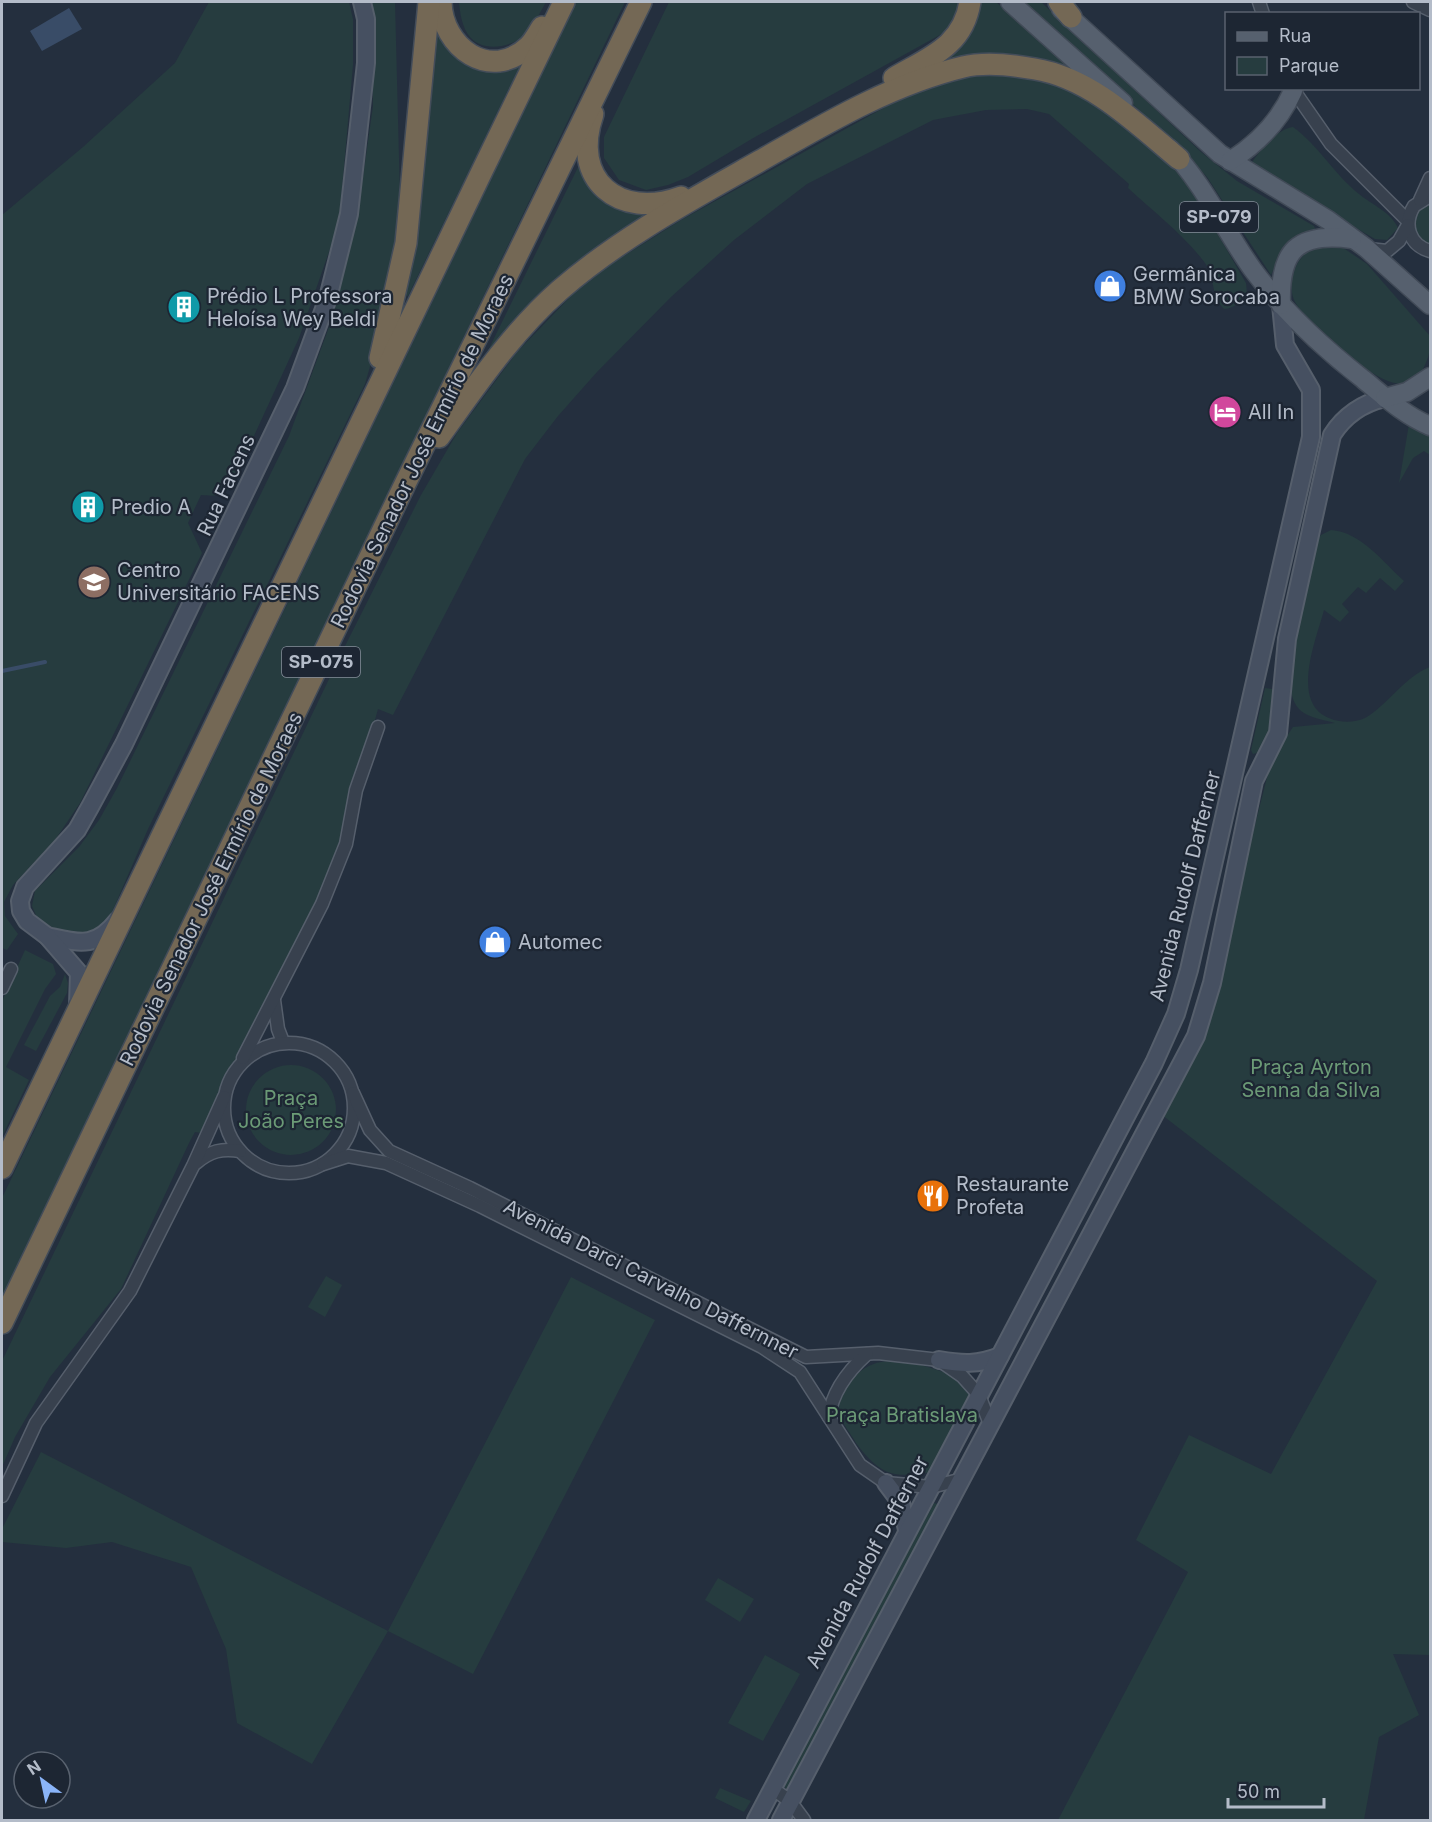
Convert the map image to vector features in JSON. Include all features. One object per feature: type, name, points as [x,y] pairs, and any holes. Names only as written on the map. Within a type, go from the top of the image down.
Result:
[{"type":"highway","points":[[357,427],[385,345],[406,243],[429,2]]},
{"type":"highway","points":[[441,2],[444,22],[452,40],[464,51],[477,58],[495,61],[516,55],[529,47],[559,2]]},
{"type":"highway","name":"SP-075","points":[[2,1168],[134,900],[357,427],[564,2]]},
{"type":"highway","name":"Rodovia Senador José Ermírio de Moraes","points":[[2,1323],[405,483],[641,2]]},
{"type":"highway","points":[[617,51],[592,119],[589,163],[604,188],[624,200],[645,205],[662,203],[680,197],[935,54],[954,39],[964,26],[970,2]]},
{"type":"highway","points":[[405,483],[497,357],[559,291],[624,239],[833,120],[910,82],[965,66],[1004,65],[1036,69],[1063,76],[1087,88],[1130,118],[1179,159]]},
{"type":"main road","name":"Rua Facens","points":[[72,1025],[79,1000],[79,973],[47,936],[27,921],[21,911],[20,900],[25,887],[76,830],[124,744],[295,388],[328,298],[349,214],[366,52],[366,19],[362,2]]},
{"type":"main road","name":"SP-079","points":[[1011,2],[1146,124],[1179,159],[1252,269],[1281,305],[1338,360],[1385,398],[1403,412],[1431,426]]},
{"type":"main road","name":"SP-079","points":[[1054,2],[1065,9],[1191,131],[1230,160],[1328,220],[1360,244],[1431,305]]},
{"type":"main road","points":[[1230,160],[1259,138],[1279,117],[1293,90]]},
{"type":"main road","points":[[1281,305],[1281,274],[1286,260],[1298,247],[1314,238],[1330,236],[1360,244]]},
{"type":"main road","name":"Avenida Rudolf Dafferner","points":[[756,1821],[1154,1063],[1176,1014],[1200,926],[1311,437],[1311,390],[1285,345],[1281,305]]},
{"type":"main road","points":[[785,1812],[1196,1036],[1212,983],[1254,780],[1278,733],[1287,639],[1332,435],[1341,421],[1371,401],[1403,393],[1423,384],[1431,377]]},
{"type":"main road","points":[[1370,385],[1403,393]]},
{"type":"main road","points":[[1256,681],[1274,684],[1282,696]]},
{"type":"main road","points":[[1240,748],[1246,759],[1253,765],[1258,764],[1269,753]]},
{"type":"main road","name":"Rua Facens","points":[[47,936],[76,942],[96,941],[107,934],[134,900]]},
{"type":"main road","points":[[939,1360],[963,1364],[982,1363],[999,1356]]},
{"type":"main road","points":[[886,1483],[900,1503],[907,1530]]},
{"type":"street","points":[[1413,2],[1431,10]]},
{"type":"street","points":[[1293,90],[1331,144],[1408,223],[1414,241],[1431,251]]},
{"type":"street","points":[[1360,244],[1387,251],[1399,241],[1414,206],[1425,198],[1431,178]]},
{"type":"street","points":[[2,1496],[36,1423],[130,1291],[193,1166],[238,1067],[322,904],[346,844],[356,790],[378,727]]},
{"type":"street","points":[[2,988],[11,969]]},
{"type":"street","points":[[274,1000],[278,1029],[283,1042]]},
{"type":"street","points":[[224,1096],[224,1116],[229,1135],[240,1151],[254,1163],[270,1171],[288,1173],[306,1171],[323,1164],[339,1150],[350,1133],[355,1113],[354,1093],[347,1075],[335,1060],[320,1049],[302,1043],[283,1042],[250,1055],[238,1067]]},
{"type":"street","name":"Avenida Darci Carvalho Daffernner","points":[[354,1093],[370,1130],[388,1150],[762,1347],[800,1372],[860,1465],[886,1483],[931,1487],[963,1479]]},
{"type":"street","points":[[193,1166],[206,1154],[226,1149],[240,1151]]},
{"type":"street","name":"Avenida Darci Carvalho Daffernner","points":[[323,1164],[348,1156],[386,1163],[536,1228],[806,1357],[904,1354],[939,1360],[962,1377],[979,1395]]},
{"type":"street","points":[[829,1418],[830,1405],[840,1386],[867,1354]]},
{"type":"street","points":[[979,1395],[990,1424]]},
{"type":"street","points":[[769,1795],[775,1812],[785,1812]]},
{"type":"street","points":[[769,1795],[785,1812],[804,1821]]},
{"type":"green space","name":"Centro Universitário FACENS","points":[[209,2],[349,2],[353,19],[353,65],[339,223],[299,338],[230,488],[216,495],[201,495],[188,523],[202,553],[80,803],[55,840],[13,885],[4,902],[5,916],[18,934],[7,950],[2,948],[2,215],[83,147],[175,63]]},
{"type":"green space","points":[[367,2],[395,2],[401,236],[382,325],[365,384],[148,829],[109,919],[92,933],[64,933],[38,920],[32,906],[35,891],[79,847],[99,820],[117,788],[289,436],[332,319],[361,191],[373,106],[371,17]]},
{"type":"green space","points":[[459,2],[546,2],[532,26],[520,39],[506,45],[490,47],[476,42],[467,33]]},
{"type":"green space","points":[[576,2],[625,2],[2,1297],[2,1198]]},
{"type":"green space","points":[[669,2],[961,2],[952,27],[938,36],[755,137],[688,177],[646,190],[619,180],[604,158],[604,137]]},
{"type":"green space","points":[[974,2],[996,2],[1079,75],[926,70]]},
{"type":"green space","points":[[1023,2],[1041,2],[1201,152],[1237,181],[1314,226],[1316,231],[1280,255],[1271,275],[1207,177],[1183,151]]},
{"type":"green space","points":[[430,15],[444,40],[520,66],[408,296],[405,295]]},
{"type":"green space","points":[[1006,73],[1044,79],[1090,98],[1174,166],[1195,195],[1246,283],[1247,293],[1235,306],[1224,309],[1217,298],[1205,263],[1188,243],[1128,188],[1129,184],[1049,114],[1027,109],[986,110],[933,120],[807,184],[734,240],[671,297],[597,372],[558,416],[525,459],[393,715],[378,709],[341,841],[318,905],[202,1133],[195,1132],[189,1143],[121,1289],[50,1377],[15,1437],[2,1467],[2,1361],[341,654],[421,495],[457,433],[517,352],[573,294],[611,264],[681,220],[916,90],[963,74]]},
{"type":"green space","points":[[1293,127],[1310,142],[1350,186],[1391,217],[1398,228],[1387,240],[1375,239],[1256,170],[1251,164],[1275,136]]},
{"type":"green space","points":[[584,155],[621,207],[642,214],[670,207],[474,379]]},
{"type":"green space","points":[[1430,202],[1430,245],[1418,237],[1413,219],[1416,212]]},
{"type":"green space","points":[[1339,245],[1367,264],[1430,336],[1430,350],[1426,362],[1413,381],[1402,384],[1375,375],[1349,356],[1302,312],[1295,302],[1291,288],[1294,272],[1300,259],[1311,249]]},
{"type":"green space","points":[[1409,424],[1430,434],[1430,455],[1424,451],[1413,458],[1399,483]]},
{"type":"green space","name":"Praça Ayrton Senna da Silva","points":[[1331,530],[1342,532],[1362,542],[1404,581],[1395,591],[1380,578],[1366,593],[1358,587],[1342,604],[1349,612],[1340,622],[1324,610],[1309,669],[1308,685],[1311,699],[1317,710],[1329,718],[1342,722],[1361,720],[1413,677],[1430,667],[1430,1655],[1393,1654],[1419,1715],[1379,1737],[1364,1820],[1058,1820],[1188,1572],[1136,1540],[1189,1435],[1271,1474],[1377,1281],[1162,1115],[1211,998],[1272,758],[1293,727],[1335,723],[1307,715],[1296,706],[1289,677],[1314,544],[1321,535]]},
{"type":"green space","points":[[1265,688],[1273,689],[1273,726],[1261,752],[1253,754],[1251,750]]},
{"type":"green space","points":[[25,950],[53,964],[56,974],[45,989],[6,1067],[29,1080],[2,1137],[2,1001]]},
{"type":"green space","points":[[65,974],[68,983],[67,993],[36,1051],[24,1045],[50,996],[60,987]]},
{"type":"green space","name":"Praça João Peres","points":[[291,1065],[316,1073],[328,1085],[336,1110],[328,1135],[316,1147],[291,1155],[266,1147],[254,1135],[246,1110],[254,1085],[266,1073]]},
{"type":"green space","points":[[326,1276],[342,1285],[325,1317],[308,1307]]},
{"type":"green space","points":[[571,1277],[655,1320],[473,1674],[388,1631]]},
{"type":"green space","name":"Praça Bratislava","points":[[884,1361],[909,1361],[950,1374],[972,1395],[932,1472],[900,1475],[883,1470],[864,1453],[843,1422],[839,1406],[850,1381],[865,1368]]},
{"type":"green space","points":[[41,1452],[388,1631],[312,1764],[237,1723],[226,1649],[191,1567],[112,1542],[66,1548],[2,1542],[2,1529]]},
{"type":"green space","points":[[934,1503],[941,1505],[789,1794],[782,1782]]},
{"type":"green space","points":[[718,1578],[754,1599],[740,1622],[705,1600]]},
{"type":"green space","points":[[765,1655],[800,1674],[763,1741],[728,1723]]},
{"type":"green space","points":[[720,1788],[751,1801],[744,1812],[715,1798]]},
{"type":"water","points":[[69,8],[82,29],[42,51],[30,31]]},
{"type":"waterway","points":[[2,671],[45,662]]},
{"type":"place","name":"Germânica BMW Sorocaba","points":[[1110,286]]},
{"type":"place","name":"Prédio L Professora Heloísa Wey Beldi","points":[[184,307]]},
{"type":"place","name":"All In","points":[[1225,412]]},
{"type":"place","name":"Predio A","points":[[88,507]]},
{"type":"place","name":"Centro Universitário FACENS","points":[[94,582]]},
{"type":"place","name":"Automec","points":[[495,942]]},
{"type":"place","name":"Restaurante Profeta","points":[[933,1196]]}]
